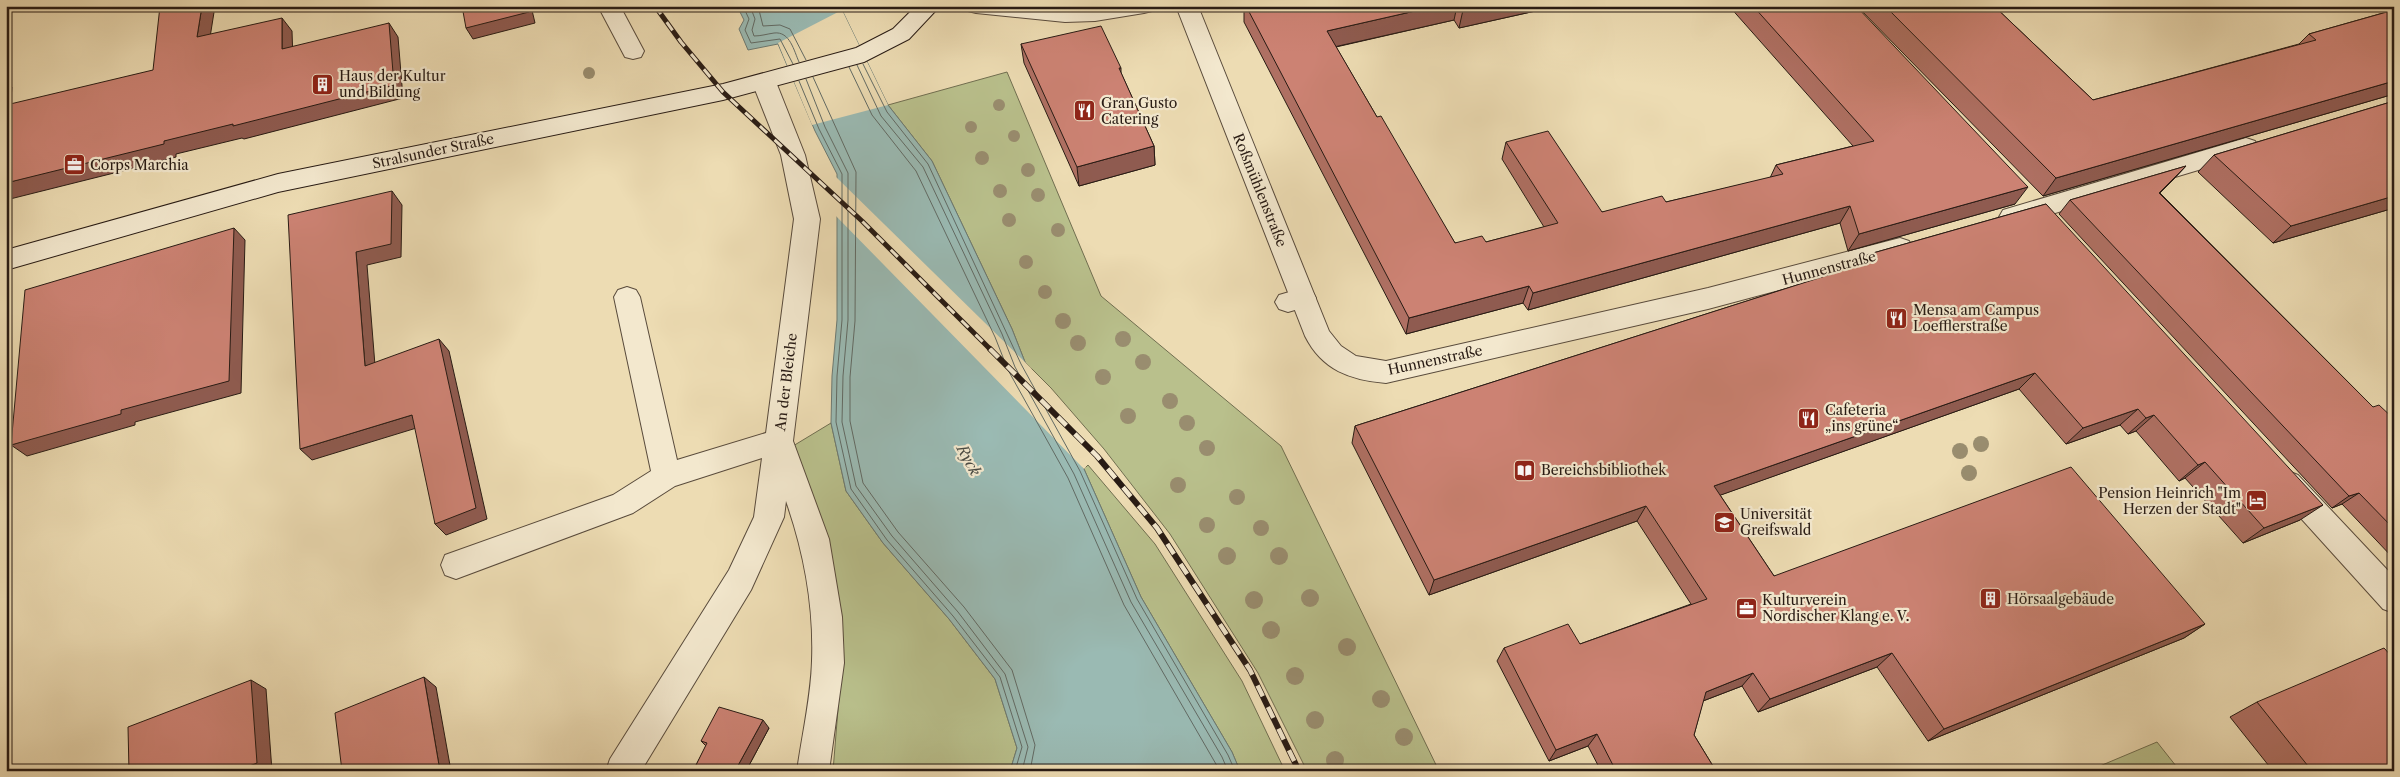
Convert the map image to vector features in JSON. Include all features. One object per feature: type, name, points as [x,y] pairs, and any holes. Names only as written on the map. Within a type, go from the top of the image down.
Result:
[{"type":"street","points":[[609,6],[633,51]]},
{"type":"street","name":"Stralsunder Straße","points":[[6,260],[278,183],[792,75],[864,54],[901,34],[928,6]]},
{"type":"street","points":[[976,6],[1065,15],[1095,14],[1144,6]]},
{"type":"street","name":"Roßmühlenstraße","points":[[1187,6],[1295,300],[1328,352],[1345,364]]},
{"type":"street","name":"An der Bleiche","points":[[764,82],[794,154],[807,219],[779,441],[814,540],[827,616],[828,663],[813,771]]},
{"type":"street","points":[[1990,223],[2272,140]]},
{"type":"street","points":[[2017,188],[2057,231]]},
{"type":"street","name":"Hunnenstraße","points":[[1345,364],[1362,370],[1386,372],[1790,279],[1923,242]]},
{"type":"street","points":[[627,297],[666,476]]},
{"type":"street","points":[[456,565],[623,504],[666,476],[779,441],[769,517],[740,580],[622,771]]},
{"type":"street","points":[[2273,467],[2394,600]]},
{"type":"green space","points":[[1007,72],[1101,296],[1281,446],[1439,771],[1307,771],[1258,673],[1170,534],[1104,449],[1051,388],[1025,362],[1012,329],[932,161],[888,105]]},
{"type":"green space","points":[[831,423],[846,491],[883,543],[949,619],[995,679],[1017,748],[1010,771],[833,771],[839,697],[842,622],[793,446]]},
{"type":"green space","points":[[1088,465],[1155,544],[1242,681],[1285,771],[1240,771],[1232,752],[1141,597],[1084,469]]},
{"type":"green space","points":[[2157,742],[2180,771],[2088,771]]},
{"type":"water","name":"Ryck","points":[[737,6],[844,6],[842,10],[888,105],[932,161],[1012,329],[1025,362],[1084,469],[1141,597],[1232,752],[1240,771],[1010,771],[1017,748],[995,679],[949,619],[883,543],[846,491],[831,423],[832,376],[837,320],[837,174],[815,131],[778,44],[748,50],[739,29],[744,20]]},
{"type":"pier","points":[[842,10],[888,105],[812,125],[778,43]]},
{"type":"pier","points":[[835,176],[1031,368],[1086,467],[1084,469],[834,214]]},
{"type":"building","points":[[160,6],[202,6],[197,37],[282,18],[282,49],[389,23],[394,85],[233,126],[233,124],[164,141],[164,144],[6,183],[6,105],[153,70]]},
{"type":"building","points":[[462,6],[527,6],[529,12],[466,28]]},
{"type":"building","points":[[1246,6],[1437,6],[1327,31],[1377,117],[1381,116],[1455,243],[1482,236],[1486,242],[1558,223],[1506,142],[1548,131],[1602,212],[1662,196],[1666,202],[1783,174],[1776,165],[1874,141],[1753,6],[1856,6],[2028,187],[1859,234],[1850,206],[1533,293],[1529,286],[1409,318]]},
{"type":"building","points":[[1461,6],[1478,6],[1463,10]]},
{"type":"building","points":[[1885,6],[1994,6],[2093,100],[2316,40],[2309,34],[2394,10],[2394,81],[2056,178]]},
{"type":"building","points":[[1101,26],[1154,146],[1077,167],[1021,44]]},
{"type":"building","points":[[2394,101],[2394,196],[2291,226],[2214,155]]},
{"type":"building","points":[[2186,166],[2159,193],[2373,407],[2379,405],[2394,419],[2394,529],[2359,493],[2349,496],[2070,200]]},
{"type":"building","points":[[392,191],[391,244],[356,252],[365,366],[439,339],[476,508],[435,524],[412,415],[300,449],[288,215]]},
{"type":"building","points":[[2046,204],[2323,505],[2264,528],[2205,462],[2198,465],[2154,415],[2146,418],[2138,409],[2083,428],[2035,373],[1714,486],[1774,576],[2071,467],[2205,624],[1944,729],[1892,653],[1770,699],[1753,673],[1706,692],[1694,735],[1716,771],[1616,771],[1597,734],[1556,750],[1504,648],[1568,624],[1580,644],[1707,599],[1646,506],[1434,580],[1355,426],[1869,262],[1866,255]]},
{"type":"building","points":[[234,228],[229,381],[121,410],[121,414],[11,445],[25,290]]},
{"type":"building","points":[[2384,648],[2394,659],[2394,771],[2312,771],[2257,702]]},
{"type":"building","points":[[424,677],[440,771],[342,771],[335,713]]},
{"type":"building","points":[[251,680],[257,763],[237,771],[129,771],[128,727]]},
{"type":"building","points":[[719,707],[763,720],[735,771],[693,771],[707,743],[701,741]]},
{"type":"railway","points":[[655,6],[681,42],[723,92],[862,221],[1097,456],[1157,528],[1250,670],[1299,771]]},
{"type":"place","name":"Haus der Kultur und Bildung","points":[[323,84]]},
{"type":"place","name":"Gran Gusto Catering","points":[[1085,111]]},
{"type":"place","name":"Corps Marchia","points":[[74,165]]},
{"type":"place","name":"Mensa am Campus Loefflerstraße","points":[[1897,318]]},
{"type":"place","name":"Cafeteria „ins grüne“","points":[[1809,418]]},
{"type":"place","name":"Bereichsbibliothek","points":[[1525,470]]},
{"type":"place","name":"Pension Heinrich \"Im Herzen der Stadt\"","points":[[2257,501]]},
{"type":"place","name":"Universität Greifswald","points":[[1724,522]]},
{"type":"place","name":"Hörsaalgebäude","points":[[1991,599]]},
{"type":"place","name":"Kulturverein Nordischer Klang e. V.","points":[[1746,608]]}]
